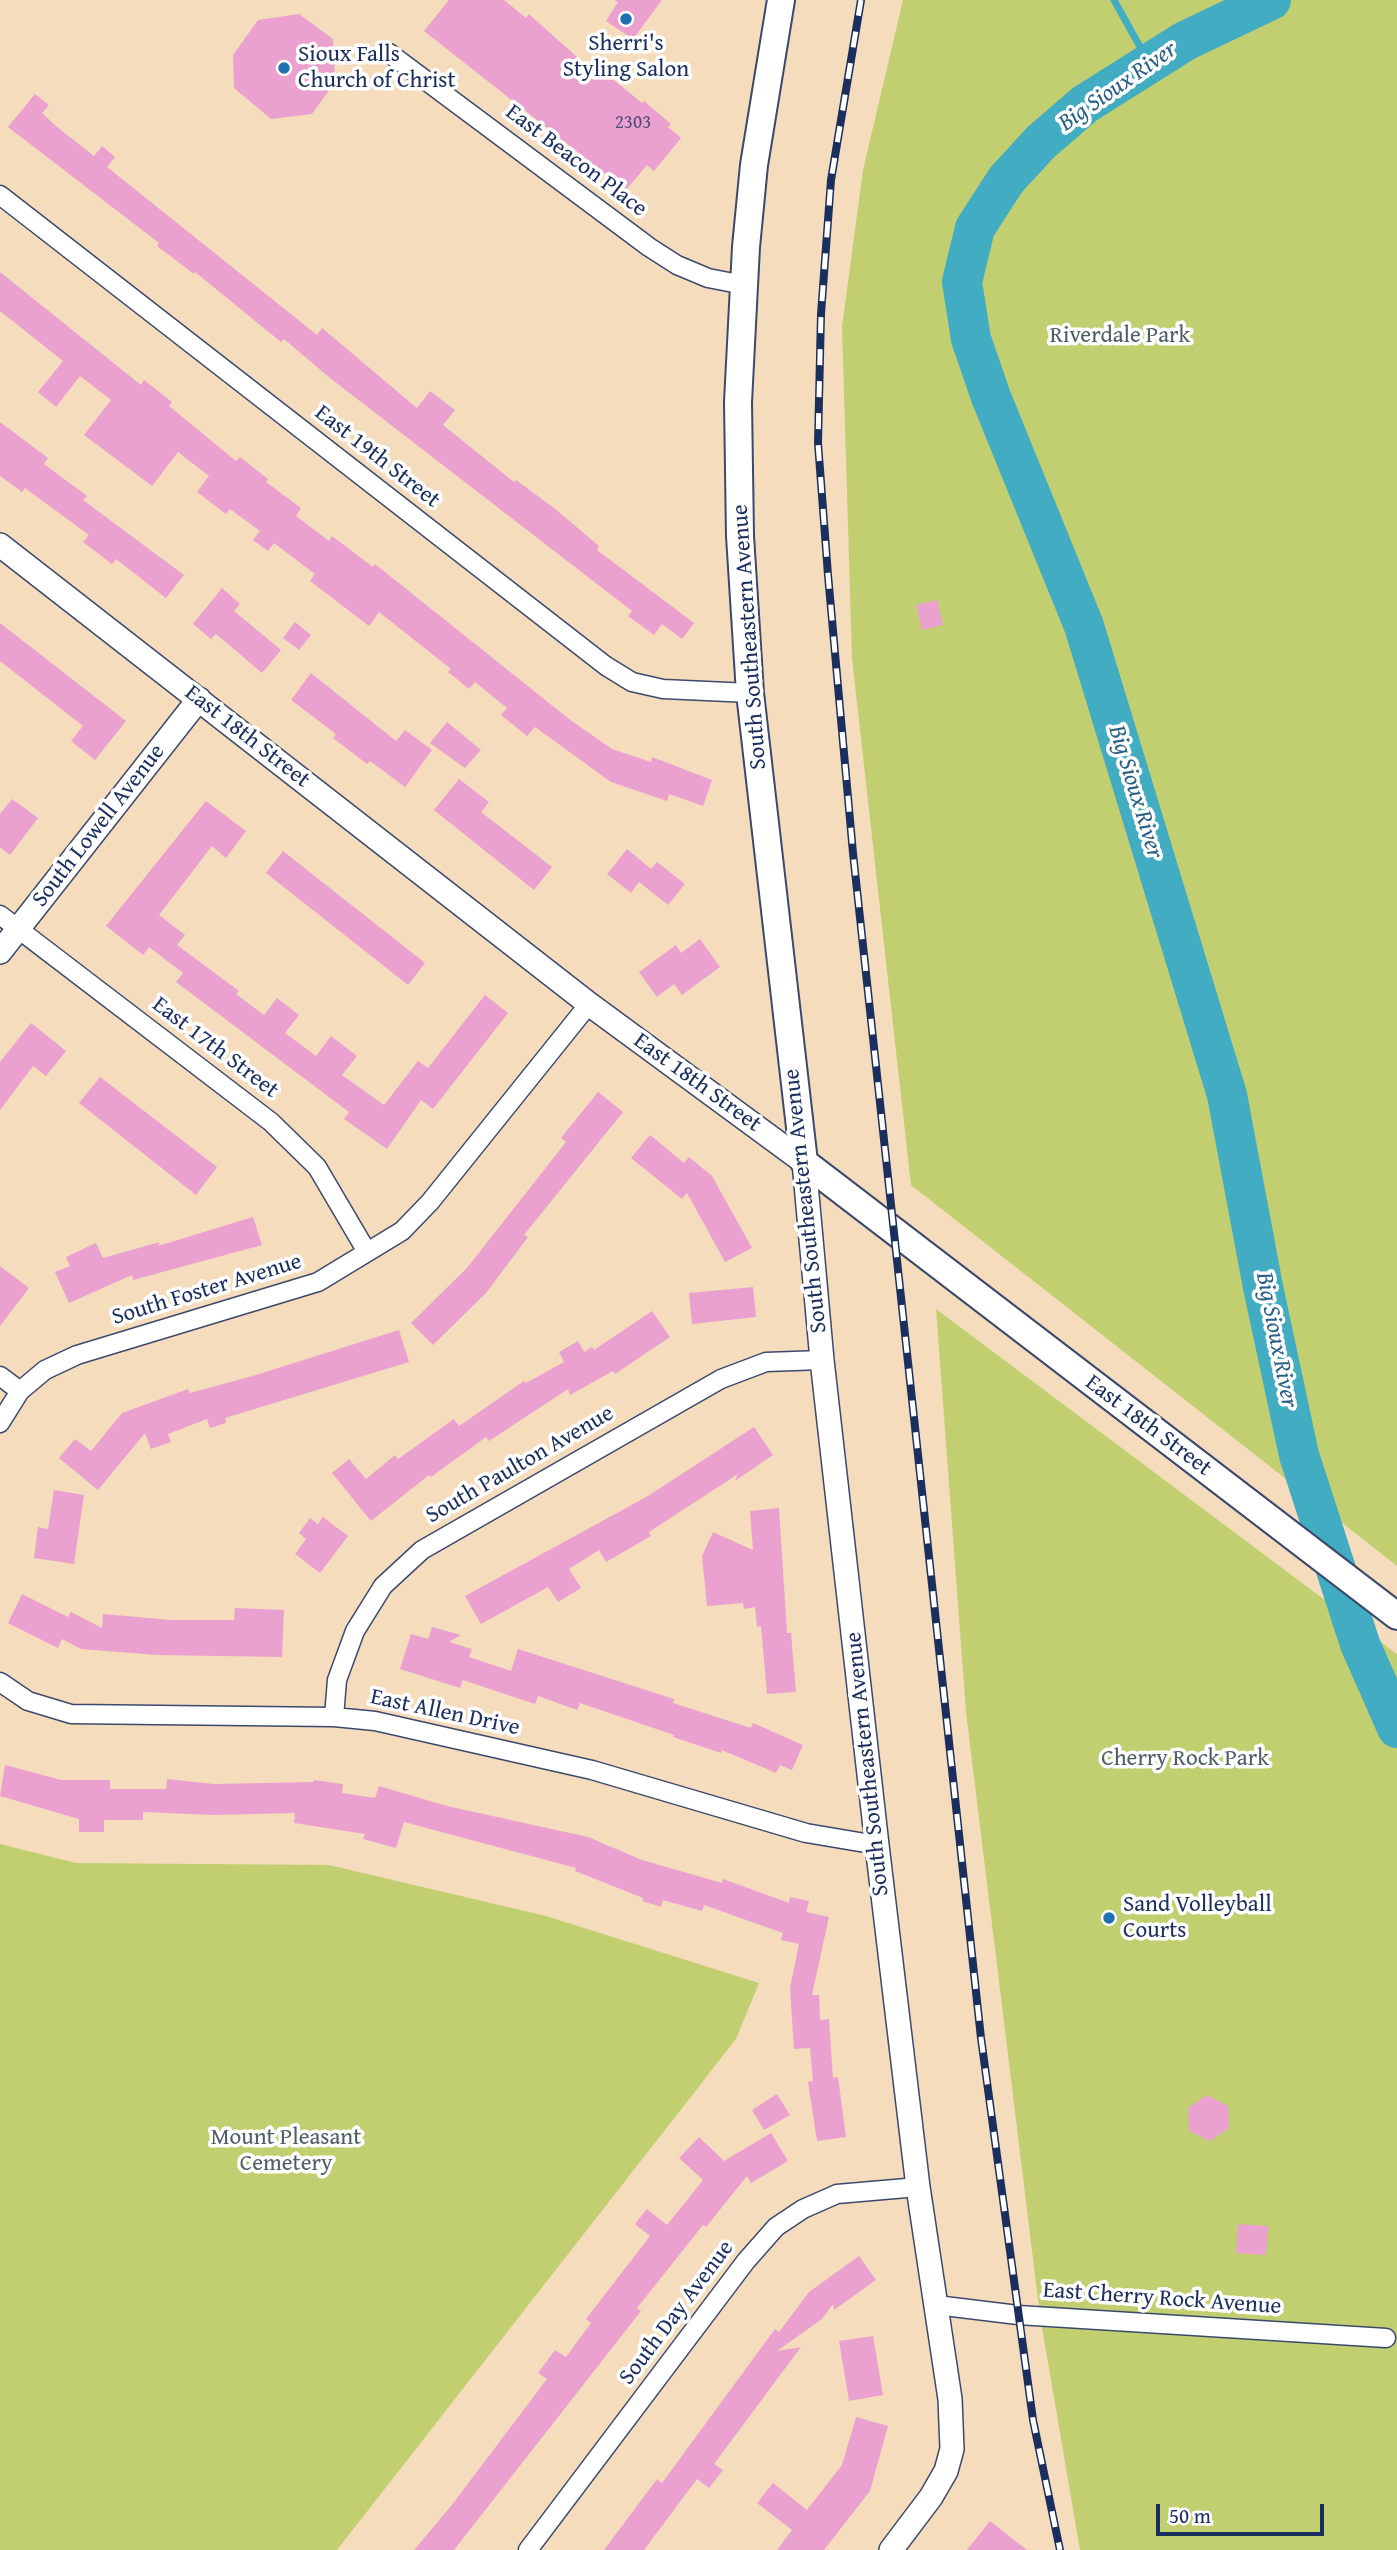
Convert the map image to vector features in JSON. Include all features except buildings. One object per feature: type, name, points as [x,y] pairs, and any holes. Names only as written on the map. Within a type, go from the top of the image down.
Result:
[{"type":"main road","name":"South Southeastern Avenue","points":[[782,0],[754,165],[744,285],[739,456],[740,536],[750,693],[804,1162]]},
{"type":"main road","name":"East 18th Street","points":[[804,1162],[1397,1616]]},
{"type":"street","name":"East Beacon Place","points":[[389,53],[668,259],[708,278],[744,285]]},
{"type":"street","name":"East 19th Street","points":[[0,195],[606,666],[632,682],[663,689],[750,693]]},
{"type":"street","name":"East 18th Street","points":[[0,545],[589,1004],[804,1162]]},
{"type":"street","name":"South Lowell Avenue","points":[[0,952],[9,922],[199,699]]},
{"type":"street","name":"East 17th Street","points":[[9,922],[271,1122],[317,1167],[367,1252]]},
{"type":"street","name":"South Foster Avenue","points":[[0,1423],[20,1391],[46,1370],[77,1355],[318,1282],[402,1231],[430,1202],[589,1004]]},
{"type":"street","name":"South Southeastern Avenue","points":[[804,1162],[822,1360],[877,1845],[918,2187],[950,2399],[952,2449],[946,2470],[932,2497],[891,2550]]},
{"type":"street","name":"South Paulton Avenue","points":[[334,1717],[337,1679],[355,1631],[383,1586],[422,1550],[721,1379],[766,1362],[822,1360]]},
{"type":"street","points":[[0,1376],[20,1391]]},
{"type":"street","name":"East Allen Drive","points":[[0,1682],[28,1700],[71,1714],[334,1717],[375,1721],[592,1770],[806,1833],[877,1845]]},
{"type":"street","name":"South Day Avenue","points":[[528,2550],[746,2261],[776,2227],[803,2209],[837,2194],[918,2187]]},
{"type":"street","name":"East Cherry Rock Avenue","points":[[936,2305],[1018,2315],[1386,2338]]},
{"type":"green space","name":"Riverdale Park","points":[[903,0],[1397,0],[1397,1566],[911,1185],[852,658],[842,327],[863,170]]},
{"type":"green space","name":"Cherry Rock Park","points":[[936,1309],[1397,1654],[1397,2550],[1080,2550],[1040,2316],[966,1712]]},
{"type":"green space","name":"Mount Pleasant Cemetery","points":[[0,1844],[76,1863],[329,1865],[546,1916],[759,1983],[736,2039],[337,2550],[0,2550]]},
{"type":"waterway","points":[[1114,0],[1149,63]]},
{"type":"waterway","name":"Big Sioux River","points":[[1271,0],[1185,41],[1085,104],[1041,142],[1006,180],[975,228],[962,282],[971,339],[991,397],[1084,626],[1227,1095],[1263,1287],[1299,1455],[1360,1644],[1397,1728]]},
{"type":"railway","points":[[861,0],[831,180],[821,314],[818,443],[828,575],[853,853],[981,2038],[1033,2420],[1060,2550]]},
{"type":"place","name":"Sherri's Styling Salon","points":[[626,19]]},
{"type":"place","name":"Sioux Falls Church of Christ","points":[[284,68]]},
{"type":"place","name":"Sand Volleyball Courts","points":[[1109,1918]]}]
